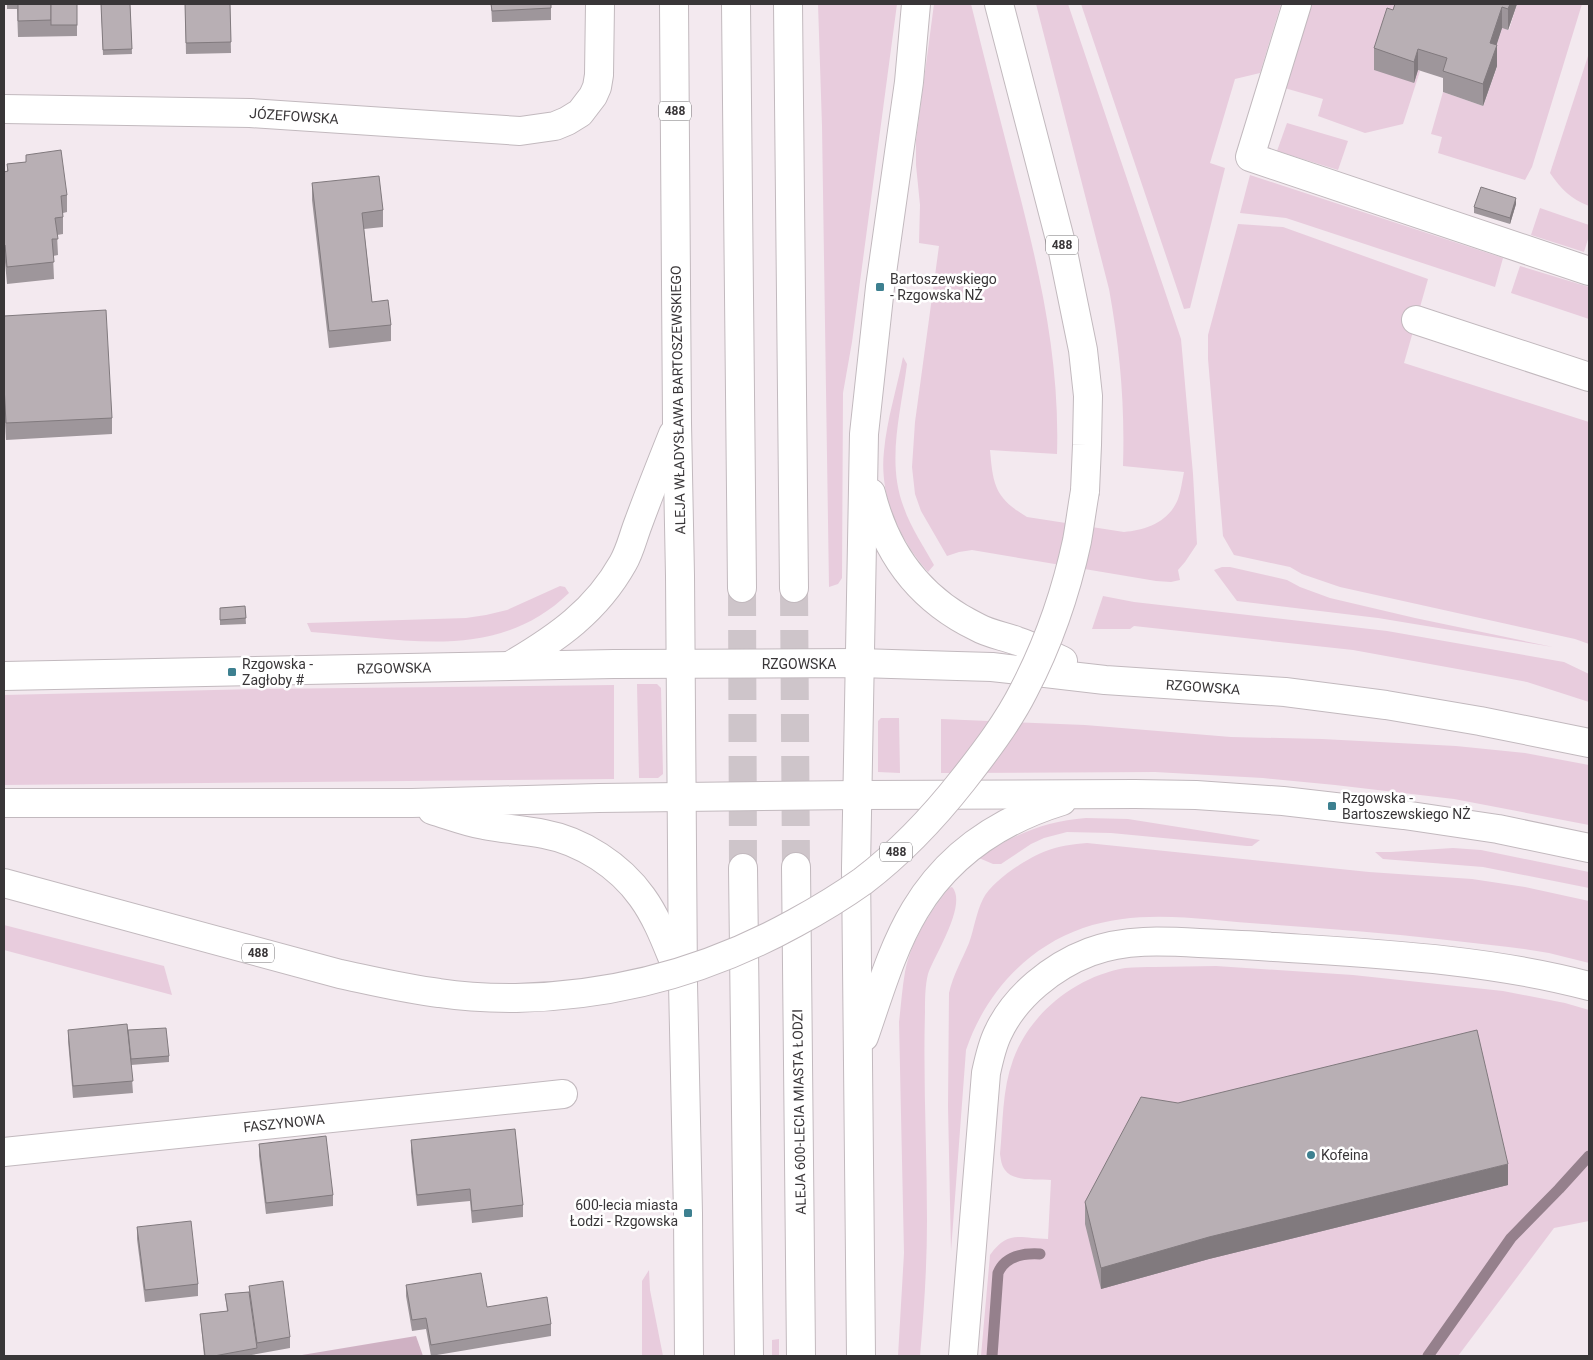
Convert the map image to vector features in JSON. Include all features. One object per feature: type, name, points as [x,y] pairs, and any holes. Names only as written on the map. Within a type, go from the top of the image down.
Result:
[{"type":"main road","name":"JÓZEFOWSKA","points":[[4,109],[250,112],[520,131],[555,126],[568,121],[580,113],[593,96],[597,87],[599,75],[600,4]]},
{"type":"main road","name":"ALEJA WŁADYSŁAWA BARTOSZEWSKIEGO","points":[[674,4],[683,983],[689,1356]]},
{"type":"main road","points":[[736,4],[742,588]]},
{"type":"main road","points":[[788,4],[794,588]]},
{"type":"main road","points":[[861,1356],[856,878],[864,434],[880,287],[908,82],[916,4]]},
{"type":"main road","name":"488","points":[[4,883],[340,974],[439,993],[475,997],[516,998],[578,995],[626,987],[674,975],[720,959],[773,935],[822,908],[863,880],[901,848],[939,810],[974,767],[1001,729],[1023,691],[1046,643],[1064,590],[1076,542],[1085,491],[1088,445],[1088,396],[1083,350],[1062,247],[999,4]]},
{"type":"main road","points":[[1297,4],[1250,157],[1589,271]]},
{"type":"main road","points":[[1416,320],[1589,377]]},
{"type":"main road","name":"488","points":[[510,666],[546,645],[580,618],[615,576],[628,553],[677,423]]},
{"type":"main road","points":[[864,463],[873,504],[886,539],[896,557],[927,594],[950,612],[979,628],[1018,641],[1105,680]]},
{"type":"main road","name":"RZGOWSKA","points":[[4,676],[681,664],[859,663],[992,667],[1105,680],[1285,692],[1386,704],[1589,743]]},
{"type":"main road","points":[[858,1055],[902,935],[914,910],[943,871],[968,848],[1023,814],[1084,794]]},
{"type":"main road","points":[[4,803],[412,803],[857,795],[1196,795],[1332,806],[1498,829],[1589,848]]},
{"type":"main road","points":[[412,803],[482,825],[544,834],[578,845],[593,853],[623,876],[642,896],[662,932],[683,983]]},
{"type":"main road","name":"ALEJA 600-LECIA MIASTA ŁODZI","points":[[796,867],[801,1356]]},
{"type":"main road","points":[[742,868],[750,1356]]},
{"type":"main road","points":[[963,1356],[986,1073],[991,1054],[998,1032],[1024,996],[1044,978],[1068,962],[1104,948],[1133,942],[1162,941],[1340,951],[1441,960],[1509,969],[1589,986]]},
{"type":"main road","name":"FASZYNOWA","points":[[4,1152],[563,1094]]},
{"type":"shaded area","points":[[818,4],[897,4],[852,342],[843,393],[842,578],[838,584],[829,587],[822,126]]},
{"type":"shaded area","points":[[934,4],[971,4],[1040,280],[1051,348],[1057,418],[1057,454],[990,450],[995,482],[1002,497],[1027,517],[1124,532],[1148,527],[1169,514],[1178,499],[1184,472],[1123,466],[1121,377],[1109,289],[1036,4],[1068,4],[1181,339],[1197,544],[1178,570],[1180,580],[1171,582],[1156,581],[972,550],[947,556],[921,511],[915,494],[912,467],[915,422],[939,246],[919,243],[920,205],[916,165],[916,140]]},
{"type":"shaded area","points":[[1081,4],[1281,4],[1260,73],[1235,79],[1210,163],[1225,168],[1190,308],[1184,309]]},
{"type":"shaded area","points":[[1308,4],[1403,4],[1414,83],[1418,70],[1420,71],[1403,124],[1365,133],[1318,116],[1323,99],[1281,87]]},
{"type":"shaded area","points":[[1517,4],[1582,4],[1532,167],[1525,180],[1438,153],[1442,137],[1431,134],[1443,92],[1483,106],[1497,67],[1490,64],[1502,28],[1509,30]]},
{"type":"shaded area","points":[[1589,53],[1589,206],[1567,193],[1550,173]]},
{"type":"shaded area","points":[[1287,123],[1348,141],[1338,170],[1277,151]]},
{"type":"shaded area","points":[[1250,175],[1503,258],[1495,287],[1286,218],[1240,213]]},
{"type":"shaded area","points":[[1540,208],[1589,225],[1589,236],[1584,252],[1531,235]]},
{"type":"shaded area","points":[[1238,224],[1283,227],[1428,279],[1404,363],[1589,422],[1589,644],[1575,639],[1340,587],[1302,574],[1290,567],[1234,555],[1223,536],[1208,359],[1208,335]]},
{"type":"shaded area","points":[[1520,266],[1589,287],[1589,319],[1511,293]]},
{"type":"shaded area","points":[[903,357],[907,364],[896,437],[896,473],[904,508],[934,565],[928,572],[908,546],[893,516],[888,500],[883,468],[885,439]]},
{"type":"shaded area","points":[[1230,567],[1287,580],[1330,598],[1553,647],[1378,618],[1237,601],[1214,570]]},
{"type":"shaded area","points":[[560,586],[565,587],[569,593],[540,615],[510,630],[479,638],[447,641],[414,641],[311,632],[307,623],[466,618],[507,610]]},
{"type":"shaded area","points":[[1103,596],[1134,602],[1387,631],[1564,662],[1589,674],[1589,702],[1527,682],[1353,650],[1134,626],[1130,629],[1092,629]]},
{"type":"shaded area","points":[[637,684],[657,684],[661,688],[663,774],[658,778],[639,778]]},
{"type":"shaded area","points":[[614,685],[614,779],[4,785],[4,695],[257,689]]},
{"type":"shaded area","points":[[881,718],[899,718],[900,773],[878,772],[878,721]]},
{"type":"shaded area","points":[[941,719],[1085,725],[1231,737],[1322,739],[1456,746],[1525,753],[1589,765],[1589,825],[1454,799],[1263,778],[1155,772],[941,773]]},
{"type":"shaded area","points":[[1086,818],[1128,819],[1260,840],[1252,846],[1247,846],[1111,833],[1067,832],[1044,838],[1031,844],[1001,864],[993,864],[979,858],[1004,842],[1030,830],[1057,822]]},
{"type":"shaded area","points":[[1087,843],[1369,872],[1472,879],[1525,887],[1589,901],[1589,963],[1537,951],[1424,937],[1195,918],[1127,918],[1083,928],[1062,937],[1026,961],[996,992],[984,1010],[966,1050],[951,1251],[948,1106],[949,993],[953,980],[969,943],[983,899],[994,885],[1011,871],[1038,854],[1051,849]]},
{"type":"shaded area","points":[[1453,848],[1481,850],[1589,872],[1589,888],[1483,867],[1383,859],[1375,852]]},
{"type":"shaded area","points":[[952,887],[956,895],[953,917],[928,974],[925,993],[924,1064],[927,1237],[920,1356],[898,1356],[904,1253],[899,1022],[902,991],[908,960],[922,927],[949,888]]},
{"type":"shaded area","points":[[4,925],[164,966],[172,995],[4,950]]},
{"type":"shaded area","points":[[1216,966],[1353,975],[1503,991],[1565,1003],[1589,1010],[1589,1221],[1554,1228],[1458,1356],[981,1356],[990,1255],[1003,1242],[1016,1237],[1048,1239],[1051,1180],[1026,1179],[1014,1176],[1009,1174],[1001,1162],[1004,1107],[1009,1071],[1021,1043],[1031,1027],[1057,1000],[1089,980],[1125,968]]},
{"type":"shaded area","points":[[649,1270],[650,1290],[663,1356],[642,1356],[642,1281]]},
{"type":"shaded area","points":[[416,1336],[423,1356],[296,1356]]},
{"type":"shaded area","points":[[779,1339],[779,1356],[772,1356],[772,1340]]},
{"type":"building","points":[[18,4],[51,4],[51,20],[18,21]]},
{"type":"building","points":[[51,4],[77,4],[77,25],[51,25]]},
{"type":"building","points":[[101,4],[130,4],[132,49],[103,50]]},
{"type":"building","points":[[185,4],[230,4],[231,42],[186,43]]},
{"type":"building","points":[[491,4],[551,4],[551,8],[492,11]]},
{"type":"building","points":[[1395,4],[1510,4],[1508,9],[1502,7],[1490,43],[1497,45],[1483,84],[1443,71],[1447,58],[1418,49],[1414,62],[1374,48],[1387,8],[1393,10]]},
{"type":"building","points":[[61,150],[67,195],[61,196],[63,217],[55,218],[58,239],[52,239],[54,262],[7,267],[4,246],[4,172],[8,171],[7,164],[26,162],[26,155]]},
{"type":"building","points":[[379,176],[383,210],[362,213],[372,302],[388,300],[391,325],[329,331],[312,183]]},
{"type":"building","points":[[1481,187],[1516,198],[1510,218],[1474,207]]},
{"type":"building","points":[[106,310],[112,418],[6,423],[4,316]]},
{"type":"building","points":[[245,606],[246,618],[220,620],[220,608]]},
{"type":"building","points":[[127,1024],[133,1081],[73,1086],[68,1030]]},
{"type":"building","points":[[166,1028],[169,1056],[131,1059],[128,1030]]},
{"type":"building","name":"Kofeina","points":[[1477,1030],[1508,1164],[1209,1237],[1101,1268],[1085,1202],[1141,1097],[1178,1103]]},
{"type":"building","points":[[515,1129],[523,1205],[472,1211],[470,1189],[417,1195],[411,1140]]},
{"type":"building","points":[[326,1136],[333,1195],[266,1203],[259,1144]]},
{"type":"building","points":[[191,1221],[198,1284],[145,1290],[137,1227]]},
{"type":"building","points":[[481,1273],[487,1307],[547,1297],[551,1324],[431,1345],[426,1318],[412,1320],[406,1285]]},
{"type":"building","points":[[283,1281],[290,1337],[257,1343],[249,1286]]},
{"type":"building","points":[[249,1292],[257,1348],[205,1356],[200,1314],[228,1311],[225,1294]]},
{"type":"waterway","points":[[1428,1356],[1511,1238],[1589,1156]]},
{"type":"waterway","points":[[992,1356],[998,1273],[1001,1267],[1010,1259],[1021,1255],[1040,1254]]},
{"type":"tunnel","points":[[742,588],[743,868]]},
{"type":"tunnel","points":[[794,588],[796,867]]},
{"type":"place","name":"Bartoszewskiego - Rzgowska NŻ","points":[[880,287]]},
{"type":"place","name":"Rzgowska - Zagłoby #","points":[[232,672]]},
{"type":"place","name":"Rzgowska - Bartoszewskiego NŻ","points":[[1332,806]]},
{"type":"place","name":"Kofeina","points":[[1311,1155]]},
{"type":"place","name":"600-lecia miasta Łodzi - Rzgowska","points":[[688,1213]]}]
